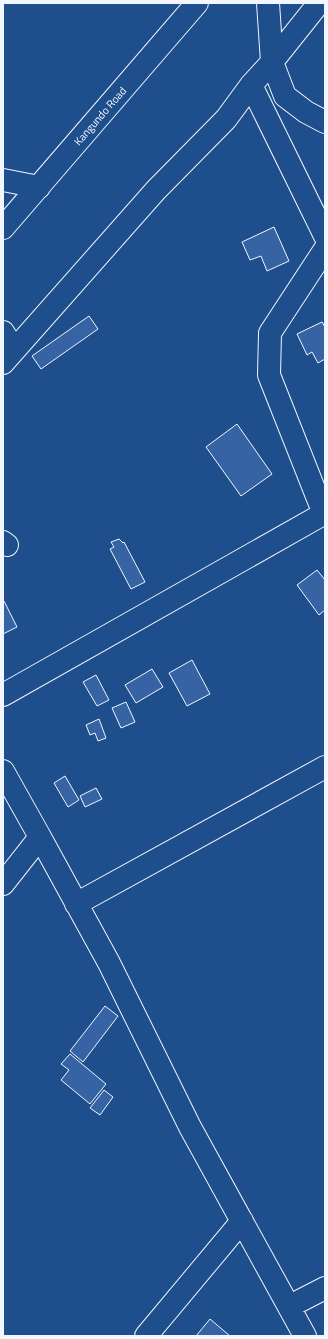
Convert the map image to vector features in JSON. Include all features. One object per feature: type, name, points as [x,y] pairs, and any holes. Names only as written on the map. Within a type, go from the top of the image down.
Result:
[{"type":"main road","name":"Kangundo Road","points":[[3,228],[197,3]]},
{"type":"main road","points":[[268,3],[272,62],[285,96],[306,112],[325,122]]},
{"type":"main road","points":[[7,348],[156,190],[226,119],[251,85],[272,62],[319,3]]},
{"type":"main road","points":[[251,85],[325,236]]},
{"type":"main road","points":[[3,180],[38,187]]},
{"type":"main road","points":[[3,695],[325,514],[269,375],[270,333],[325,249]]},
{"type":"main road","points":[[76,904],[325,767]]},
{"type":"main road","points":[[3,771],[109,963],[190,1127],[290,1306],[305,1336]]},
{"type":"main road","points":[[3,884],[40,837]]},
{"type":"main road","points":[[146,1336],[242,1221]]},
{"type":"main road","points":[[290,1306],[325,1288]]},
{"type":"building","points":[[274,227],[289,261],[267,271],[261,256],[250,260],[242,242]]},
{"type":"building","points":[[89,316],[98,329],[41,369],[32,356]]},
{"type":"building","points":[[322,322],[325,327],[325,359],[318,363],[312,352],[307,355],[297,334]]},
{"type":"building","points":[[237,424],[272,474],[241,496],[206,447]]},
{"type":"building","points":[[119,539],[123,543],[124,542],[145,582],[131,589],[110,549],[114,547],[111,542]]},
{"type":"building","points":[[317,570],[325,580],[325,610],[319,615],[297,585]]},
{"type":"building","points":[[4,601],[17,627],[3,634],[3,602]]},
{"type":"building","points":[[192,660],[210,694],[187,706],[169,673]]},
{"type":"building","points":[[152,669],[163,687],[136,703],[125,685]]},
{"type":"building","points":[[96,675],[109,700],[97,706],[83,682]]},
{"type":"building","points":[[126,702],[135,722],[121,728],[112,708]]},
{"type":"building","points":[[99,719],[106,738],[98,741],[95,733],[90,735],[86,725]]},
{"type":"building","points":[[65,776],[79,800],[68,807],[54,783]]},
{"type":"building","points":[[96,788],[102,799],[85,807],[80,796]]},
{"type":"building","points":[[105,1006],[118,1016],[83,1062],[70,1051]]},
{"type":"building","points":[[70,1054],[106,1084],[90,1104],[61,1080],[69,1070],[61,1064]]},
{"type":"building","points":[[104,1090],[113,1097],[100,1115],[90,1108]]},
{"type":"building","points":[[210,1319],[230,1336],[196,1336]]}]
